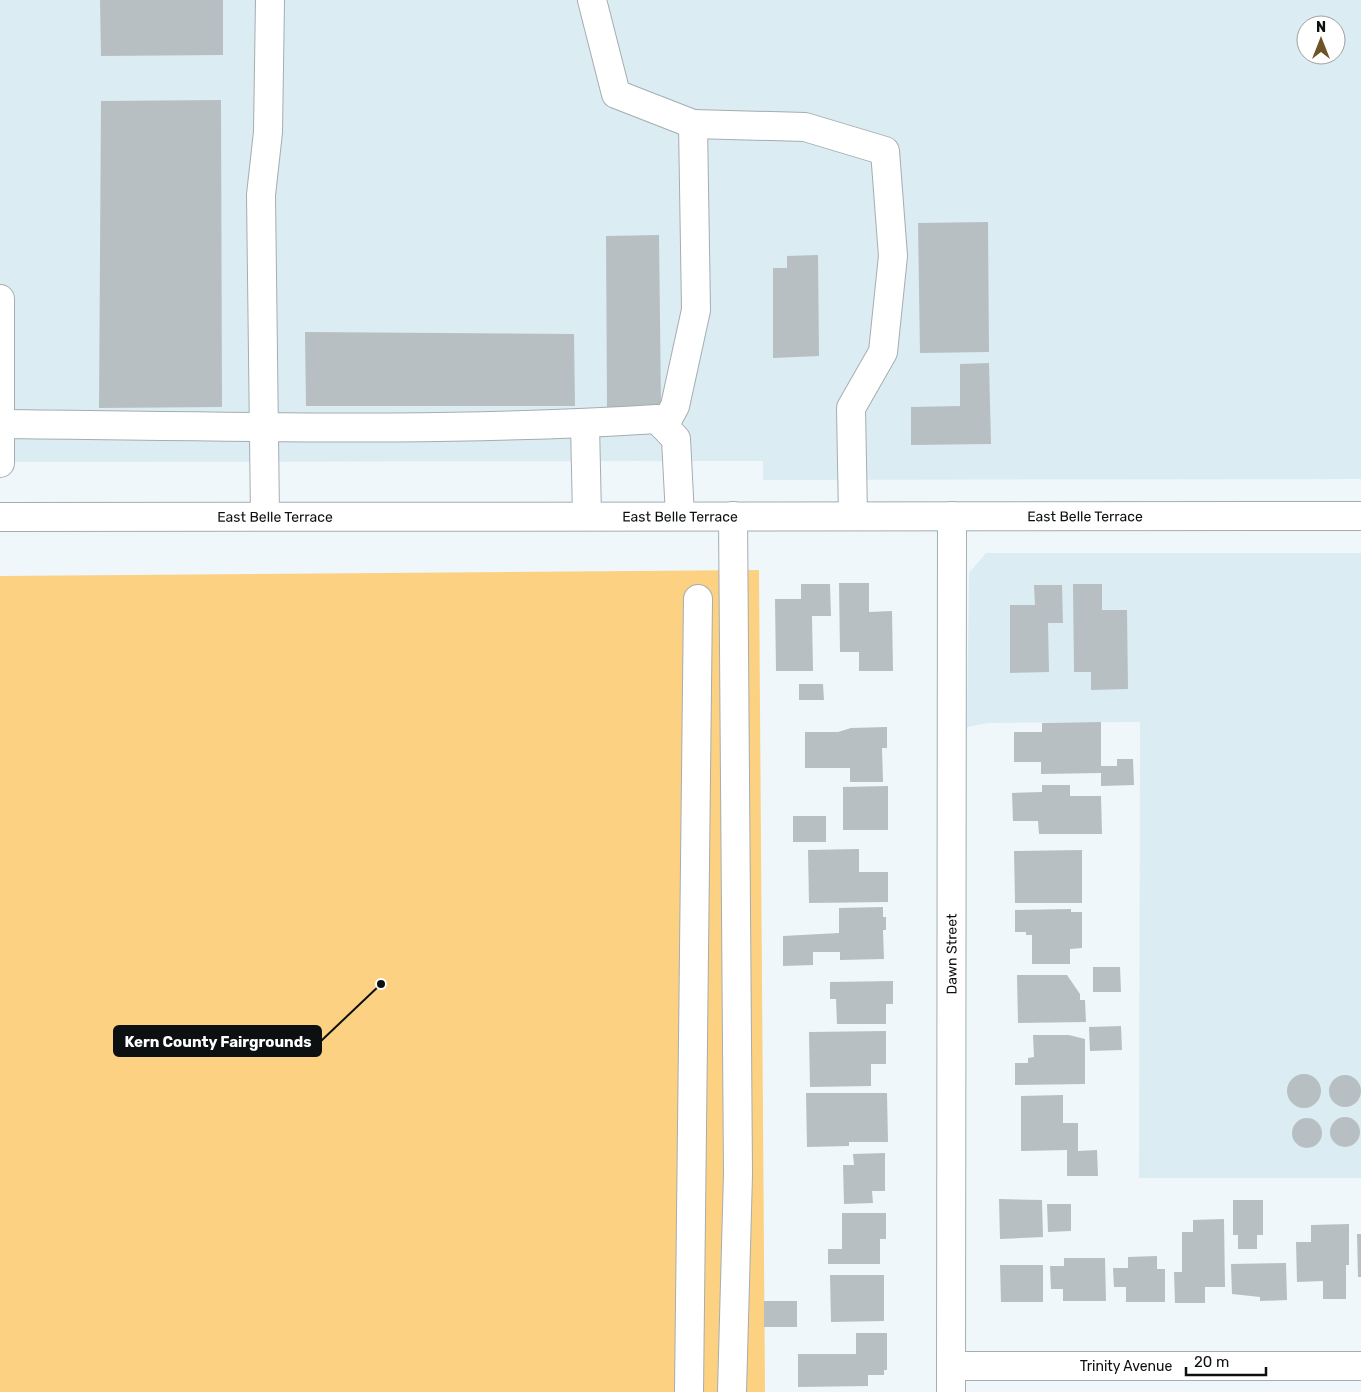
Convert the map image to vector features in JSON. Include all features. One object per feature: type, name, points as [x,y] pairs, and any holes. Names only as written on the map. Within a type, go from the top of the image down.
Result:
[{"type":"street","points":[[265,516],[261,195],[268,132],[270,0]]},
{"type":"street","points":[[592,0],[616,94],[693,124],[805,128],[885,151],[893,256],[883,352],[851,408],[853,516]]},
{"type":"street","points":[[664,426],[675,406],[696,310],[693,124]]},
{"type":"street","points":[[0,299],[0,463]]},
{"type":"street","points":[[1,424],[264,427],[585,424],[657,419],[676,439],[680,516]]},
{"type":"street","points":[[585,424],[587,516]]},
{"type":"street","points":[[732,1392],[738,1174],[733,516]]},
{"type":"street","name":"Dawn Street","points":[[950,1379],[952,516]]},
{"type":"street","name":"East Belle Terrace","points":[[0,517],[1361,516]]},
{"type":"street","points":[[689,1392],[698,598]]},
{"type":"street","name":"Trinity Avenue","points":[[950,1379],[1361,1366]]},
{"type":"shaded area","points":[[0,0],[1361,0],[1361,479],[763,480],[763,461],[0,462]]},
{"type":"shaded area","points":[[986,553],[1361,553],[1361,1178],[1139,1178],[1140,722],[988,723],[967,727],[969,573]]},
{"type":"shaded area","points":[[759,570],[765,1392],[0,1392],[0,576]]},
{"type":"building","points":[[100,0],[223,0],[223,55],[101,56]]},
{"type":"building","points":[[221,100],[222,407],[99,408],[101,101]]},
{"type":"building","points":[[988,222],[989,352],[920,353],[918,223]]},
{"type":"building","points":[[659,235],[661,407],[607,407],[606,236]]},
{"type":"building","points":[[818,255],[819,356],[773,358],[773,268],[787,268],[787,256]]},
{"type":"building","points":[[305,332],[574,334],[575,406],[306,406]]},
{"type":"building","points":[[989,363],[991,444],[911,445],[911,407],[960,406],[960,364]]},
{"type":"building","points":[[839,583],[869,583],[869,612],[892,611],[893,671],[859,671],[859,652],[840,652]]},
{"type":"building","points":[[801,584],[830,584],[831,616],[812,616],[813,671],[776,671],[775,599],[801,599]]},
{"type":"building","points":[[1073,584],[1102,584],[1102,610],[1127,610],[1128,689],[1091,690],[1091,672],[1074,672]]},
{"type":"building","points":[[1034,585],[1062,585],[1063,623],[1048,623],[1049,672],[1010,673],[1010,605],[1035,605]]},
{"type":"building","points":[[799,684],[823,684],[824,700],[799,700]]},
{"type":"building","points":[[1101,722],[1101,766],[1117,766],[1117,759],[1133,759],[1134,785],[1101,786],[1101,773],[1041,774],[1041,762],[1014,762],[1014,732],[1042,732],[1042,723]]},
{"type":"building","points":[[887,727],[887,748],[882,748],[883,782],[850,782],[850,768],[805,768],[805,732],[838,732],[851,728]]},
{"type":"building","points":[[1042,785],[1070,785],[1070,796],[1101,796],[1102,834],[1039,834],[1038,821],[1013,821],[1012,793],[1042,792]]},
{"type":"building","points":[[888,786],[888,830],[843,830],[843,787]]},
{"type":"building","points":[[793,816],[826,816],[826,842],[793,842]]},
{"type":"building","points":[[859,849],[859,872],[888,872],[888,902],[809,903],[808,850]]},
{"type":"building","points":[[1082,850],[1082,903],[1015,903],[1014,851]]},
{"type":"building","points":[[883,907],[883,917],[886,917],[886,930],[883,930],[884,959],[840,960],[840,952],[813,952],[813,965],[783,966],[783,936],[839,933],[839,908]]},
{"type":"building","points":[[1071,909],[1071,912],[1082,912],[1082,948],[1070,949],[1070,964],[1032,964],[1032,935],[1026,935],[1026,932],[1015,932],[1015,910]]},
{"type":"building","points":[[1093,967],[1120,967],[1121,992],[1093,992]]},
{"type":"building","points":[[1017,975],[1067,975],[1080,994],[1080,1000],[1085,1000],[1086,1022],[1018,1023]]},
{"type":"building","points":[[893,981],[893,1004],[886,1004],[886,1024],[837,1024],[836,999],[830,999],[830,982]]},
{"type":"building","points":[[1121,1026],[1122,1050],[1090,1051],[1089,1027]]},
{"type":"building","points":[[886,1031],[886,1064],[871,1064],[871,1086],[810,1087],[809,1032]]},
{"type":"building","points":[[1033,1035],[1069,1035],[1085,1039],[1085,1084],[1015,1085],[1015,1063],[1028,1063],[1028,1058],[1034,1057]]},
{"type":"building","points":[[1304,1074],[1316,1079],[1321,1091],[1316,1103],[1304,1108],[1292,1103],[1287,1091],[1292,1079]]},
{"type":"building","points":[[1345,1075],[1351,1076],[1356,1080],[1360,1085],[1360,1097],[1356,1102],[1351,1106],[1345,1107],[1339,1106],[1334,1102],[1330,1097],[1329,1091],[1330,1085],[1334,1080],[1339,1076]]},
{"type":"building","points":[[806,1093],[887,1093],[888,1142],[849,1142],[849,1146],[807,1147]]},
{"type":"building","points":[[1063,1095],[1063,1123],[1078,1123],[1078,1151],[1097,1150],[1098,1176],[1067,1176],[1067,1150],[1021,1151],[1021,1096]]},
{"type":"building","points":[[1345,1117],[1356,1121],[1360,1132],[1356,1143],[1345,1147],[1334,1143],[1330,1132],[1334,1121]]},
{"type":"building","points":[[1307,1118],[1318,1122],[1322,1133],[1318,1144],[1307,1148],[1296,1144],[1292,1133],[1296,1122]]},
{"type":"building","points":[[885,1153],[885,1191],[872,1191],[873,1203],[844,1204],[843,1165],[854,1165],[853,1154]]},
{"type":"building","points":[[999,1199],[1042,1200],[1043,1237],[1000,1239]]},
{"type":"building","points":[[1233,1200],[1263,1200],[1263,1235],[1257,1235],[1257,1249],[1238,1249],[1238,1235],[1233,1235]]},
{"type":"building","points":[[1047,1204],[1071,1204],[1071,1231],[1048,1232]]},
{"type":"building","points":[[842,1213],[886,1213],[886,1239],[880,1239],[880,1264],[828,1264],[828,1249],[842,1249]]},
{"type":"building","points":[[1224,1219],[1225,1287],[1205,1287],[1205,1303],[1175,1303],[1174,1272],[1182,1272],[1182,1232],[1193,1232],[1193,1220]]},
{"type":"building","points":[[1349,1224],[1349,1265],[1346,1265],[1346,1299],[1323,1299],[1323,1281],[1297,1282],[1296,1242],[1311,1242],[1311,1225]]},
{"type":"building","points":[[1357,1234],[1361,1234],[1361,1277],[1358,1277]]},
{"type":"building","points":[[1157,1256],[1157,1269],[1165,1269],[1165,1302],[1126,1302],[1126,1287],[1114,1287],[1113,1268],[1128,1268],[1128,1257]]},
{"type":"building","points":[[1064,1258],[1105,1258],[1106,1301],[1063,1301],[1063,1289],[1051,1289],[1050,1266],[1064,1266]]},
{"type":"building","points":[[1286,1263],[1287,1300],[1260,1301],[1260,1297],[1232,1294],[1231,1264]]},
{"type":"building","points":[[1000,1265],[1043,1265],[1043,1302],[1001,1302]]},
{"type":"building","points":[[830,1275],[884,1275],[884,1321],[831,1322]]},
{"type":"building","points":[[764,1301],[797,1301],[797,1327],[764,1327]]},
{"type":"building","points":[[856,1333],[887,1333],[887,1370],[884,1370],[884,1375],[868,1375],[868,1386],[798,1387],[798,1354],[856,1354]]},
{"type":"place","name":"Kern County Fairgrounds","points":[[381,984]]}]
